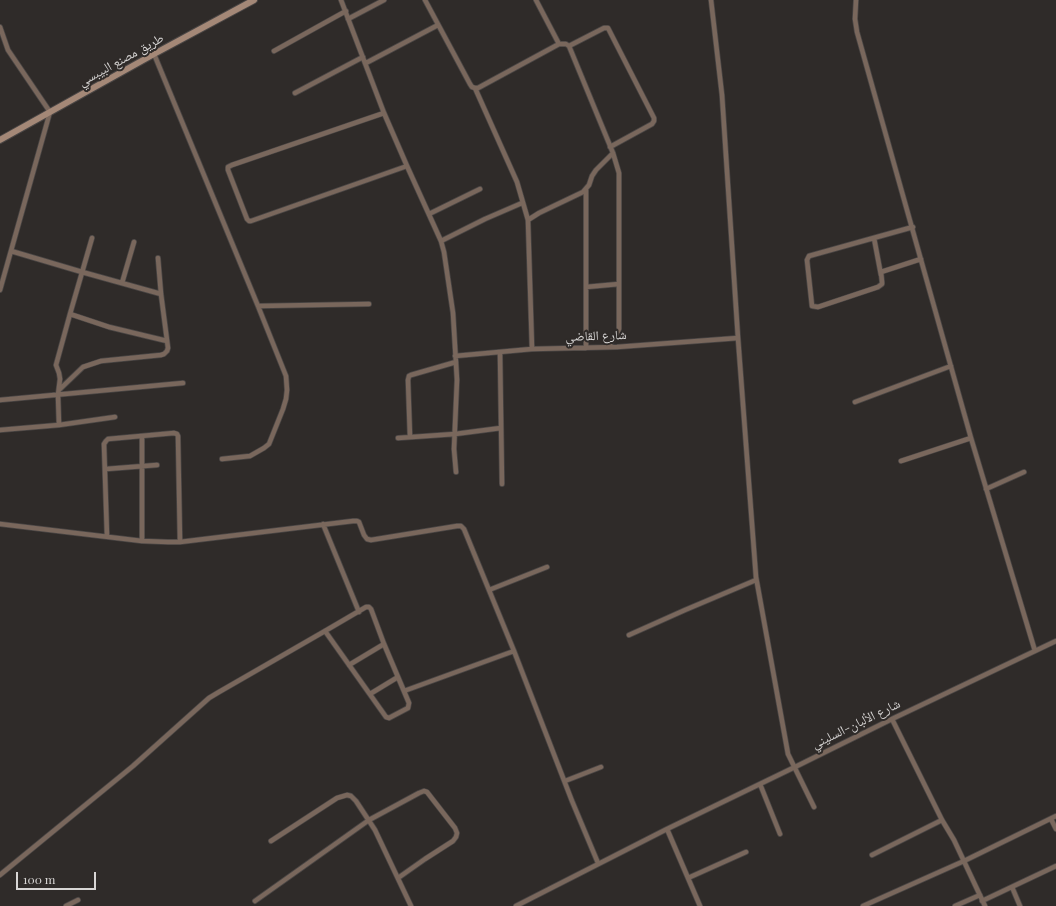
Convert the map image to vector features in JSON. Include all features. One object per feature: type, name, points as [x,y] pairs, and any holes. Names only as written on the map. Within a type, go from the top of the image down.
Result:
[{"type":"main road","name":"طريق مصنع البيبسي","points":[[0,140],[254,0]]},
{"type":"street","points":[[341,0],[384,113],[441,241],[444,252],[453,313],[457,380],[454,449],[456,472]]},
{"type":"street","points":[[348,19],[384,0]]},
{"type":"street","points":[[425,0],[470,84],[475,88],[517,182],[528,220],[532,349]]},
{"type":"street","points":[[536,0],[559,44]]},
{"type":"street","points":[[711,0],[722,94],[756,580],[788,754],[790,761],[795,767],[814,807]]},
{"type":"street","points":[[856,0],[857,32],[986,489],[1035,650]]},
{"type":"street","points":[[274,51],[346,11]]},
{"type":"street","points":[[366,63],[438,25]]},
{"type":"street","points":[[0,27],[8,50],[50,112],[0,290]]},
{"type":"street","points":[[569,46],[604,28],[608,28],[654,118],[652,124],[610,147]]},
{"type":"street","points":[[475,88],[478,88],[559,44],[563,43],[569,46],[613,153],[619,173],[619,329],[608,347]]},
{"type":"street","points":[[154,54],[284,370],[287,383],[286,399],[269,444],[250,456],[222,459]]},
{"type":"street","points":[[295,93],[363,57]]},
{"type":"street","points":[[384,113],[228,167],[247,219],[251,221],[407,166]]},
{"type":"street","points":[[528,220],[586,190],[596,170],[613,153]]},
{"type":"street","points":[[429,214],[480,188]]},
{"type":"street","points":[[586,190],[586,348]]},
{"type":"street","points":[[441,241],[485,219],[522,203]]},
{"type":"street","points":[[812,306],[807,260],[809,256],[913,227]]},
{"type":"street","points":[[59,425],[60,375],[56,365],[92,238]]},
{"type":"street","points":[[812,306],[881,283],[882,280],[874,238]]},
{"type":"street","points":[[122,283],[134,242]]},
{"type":"street","points":[[11,251],[161,294]]},
{"type":"street","points":[[59,392],[83,367],[101,362],[164,354],[167,351],[168,348],[158,258]]},
{"type":"street","points":[[812,306],[818,308],[878,286],[882,284],[881,272],[921,259]]},
{"type":"street","points":[[586,287],[619,284]]},
{"type":"street","points":[[258,306],[369,304]]},
{"type":"street","points":[[70,314],[109,327],[167,341]]},
{"type":"street","name":"شارع القاضي","points":[[455,356],[532,349],[608,347],[738,338]]},
{"type":"street","points":[[500,352],[502,484]]},
{"type":"street","points":[[410,437],[409,376],[456,362]]},
{"type":"street","points":[[855,402],[951,366]]},
{"type":"street","points":[[0,400],[59,392],[183,383]]},
{"type":"street","points":[[0,430],[115,418]]},
{"type":"street","points":[[398,438],[455,434],[502,428]]},
{"type":"street","points":[[107,536],[104,444],[107,440],[174,433],[178,436],[180,542]]},
{"type":"street","points":[[142,436],[142,540]]},
{"type":"street","points":[[901,461],[972,438]]},
{"type":"street","points":[[106,469],[157,465]]},
{"type":"street","points":[[986,489],[1024,472]]},
{"type":"street","points":[[0,524],[160,542],[180,542],[356,521],[360,524],[367,539],[371,540],[461,526],[464,529],[514,651],[598,863]]},
{"type":"street","points":[[323,524],[359,612]]},
{"type":"street","points":[[489,590],[547,567]]},
{"type":"street","points":[[629,635],[756,580]]},
{"type":"street","points":[[0,875],[134,766],[209,698],[325,631],[366,608],[369,607],[371,609],[409,703],[408,708],[389,718],[386,717],[325,631]]},
{"type":"street","name":"شارع الألبان-السليني","points":[[516,906],[667,828],[1056,641]]},
{"type":"street","points":[[349,665],[384,644]]},
{"type":"street","points":[[404,691],[514,651]]},
{"type":"street","points":[[370,694],[398,677]]},
{"type":"street","points":[[892,719],[942,820],[954,840],[985,906]]},
{"type":"street","points":[[565,782],[601,767]]},
{"type":"street","points":[[760,784],[780,834]]},
{"type":"street","points":[[256,901],[369,820],[419,792],[424,791],[427,792],[456,828],[456,837],[453,841],[398,878]]},
{"type":"street","points":[[270,841],[337,798],[347,795],[351,796],[369,820],[411,906]]},
{"type":"street","points":[[863,906],[964,861],[1056,816]]},
{"type":"street","points":[[1051,819],[1056,829]]},
{"type":"street","points":[[872,855],[942,820]]},
{"type":"street","points":[[667,828],[700,906]]},
{"type":"street","points":[[688,878],[746,852]]},
{"type":"street","points":[[982,901],[1056,866]]},
{"type":"street","points":[[1012,887],[1020,906]]},
{"type":"street","points":[[955,906],[980,895]]},
{"type":"street","points":[[66,906],[78,900]]}]
